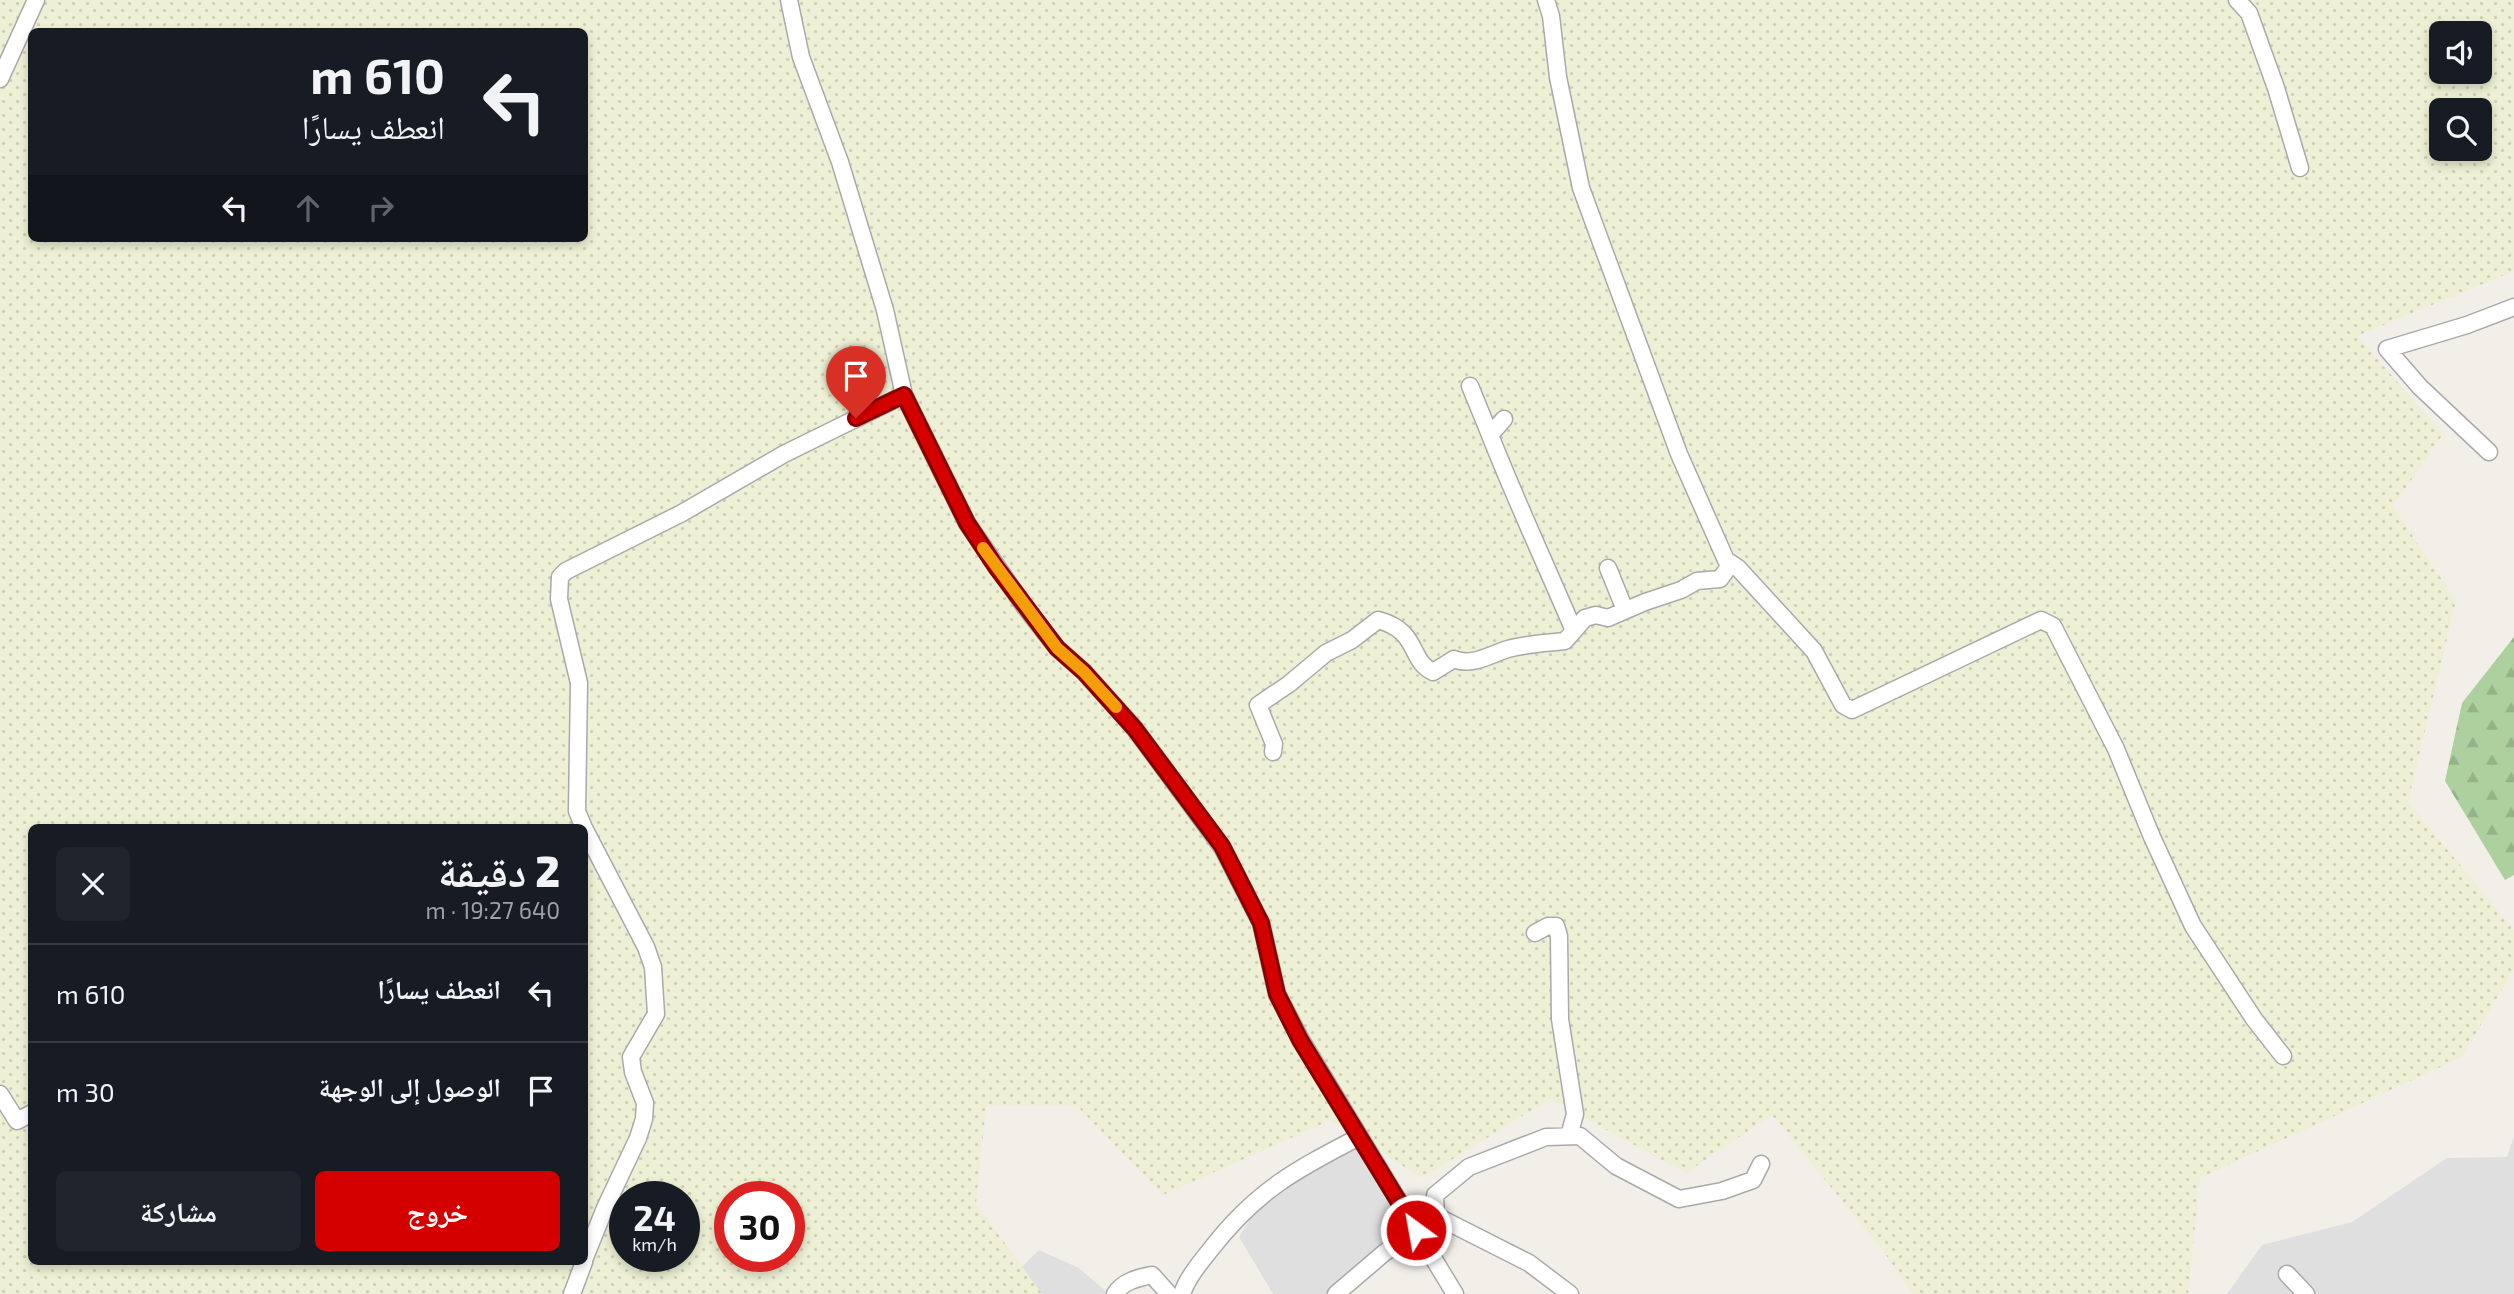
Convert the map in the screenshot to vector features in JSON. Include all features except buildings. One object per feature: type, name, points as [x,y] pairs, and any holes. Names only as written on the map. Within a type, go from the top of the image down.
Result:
[{"type":"street","points":[[0,79],[36,0]]},
{"type":"street","points":[[789,0],[801,57],[840,162],[885,310],[904,395],[967,523],[996,567],[1057,648],[1084,672],[1135,729],[1222,846],[1261,923],[1277,994],[1300,1040],[1455,1294]]},
{"type":"street","points":[[1546,0],[1551,16],[1558,77],[1581,188],[1679,454],[1720,551],[1814,651],[1843,705],[1852,710],[2041,620],[2053,626],[2116,749],[2193,926],[2283,1056]]},
{"type":"street","points":[[2237,0],[2249,13],[2276,88],[2300,168]]},
{"type":"street","points":[[2489,452],[2420,387],[2387,349],[2467,325],[2514,306]]},
{"type":"street","points":[[1470,386],[1514,499],[1533,535],[1539,556],[1574,631]]},
{"type":"street","points":[[582,824],[577,810],[579,682],[559,599],[560,577],[566,570],[682,513],[784,454],[904,395]]},
{"type":"street","points":[[1490,435],[1504,419]]},
{"type":"street","points":[[1273,752],[1274,744],[1258,705],[1289,684],[1326,653],[1352,640],[1378,620],[1392,623],[1409,636],[1426,668],[1433,672],[1454,659],[1461,663],[1472,662],[1482,657],[1496,656],[1506,649],[1565,640],[1584,618],[1596,615],[1608,618],[1681,590],[1697,581],[1720,579],[1731,564]]},
{"type":"street","points":[[1608,568],[1625,610]]},
{"type":"street","points":[[588,836],[646,947],[653,967],[656,1014],[631,1057],[645,1102],[644,1119],[588,1251]]},
{"type":"street","points":[[1535,933],[1548,926],[1556,926],[1559,936],[1560,1019],[1575,1114],[1569,1136]]},
{"type":"street","points":[[0,1094],[17,1121],[28,1114]]},
{"type":"street","points":[[1436,1216],[1435,1195],[1469,1167],[1546,1137],[1580,1136],[1616,1166],[1679,1199],[1722,1191],[1753,1180],[1761,1164]]},
{"type":"street","points":[[1182,1294],[1199,1264],[1230,1224],[1259,1196],[1296,1170],[1360,1137]]},
{"type":"street","points":[[1336,1294],[1413,1226],[1436,1216]]},
{"type":"street","points":[[1436,1216],[1529,1263],[1570,1294]]},
{"type":"street","points":[[572,1294],[583,1265]]},
{"type":"street","points":[[2287,1274],[2306,1294]]},
{"type":"street","points":[[1115,1294],[1134,1279],[1152,1275],[1169,1294]]},
{"type":"shaded area","points":[[1356,1135],[1400,1209],[1389,1246],[1338,1294],[1273,1294],[1239,1237],[1257,1208]]},
{"type":"shaded area","points":[[2514,1136],[2514,1294],[2227,1294],[2262,1245],[2352,1222],[2447,1158],[2507,1157]]},
{"type":"shaded area","points":[[1039,1250],[1079,1268],[1109,1294],[1022,1294],[1020,1269]]},
{"type":"green space","points":[[0,0],[2514,0],[2514,271],[2357,336],[2443,434],[2393,506],[2456,601],[2408,802],[2514,930],[2514,969],[2462,1057],[2200,1178],[2188,1294],[1913,1294],[1883,1251],[1772,1115],[1686,1173],[1550,1099],[1422,1178],[1331,1120],[1163,1195],[1077,1106],[986,1106],[976,1204],[1042,1294],[0,1294]]},
{"type":"green space","points":[[2514,637],[2514,875],[2505,880],[2445,781],[2462,703]]},
{"type":"slow traffic","points":[[983,548],[1057,648],[1084,672],[1116,707]]},
{"type":"route","points":[[856,418],[904,395],[967,523],[996,567],[1057,648],[1084,672],[1135,729],[1222,846],[1261,923],[1277,994],[1300,1040],[1416,1230]]}]
